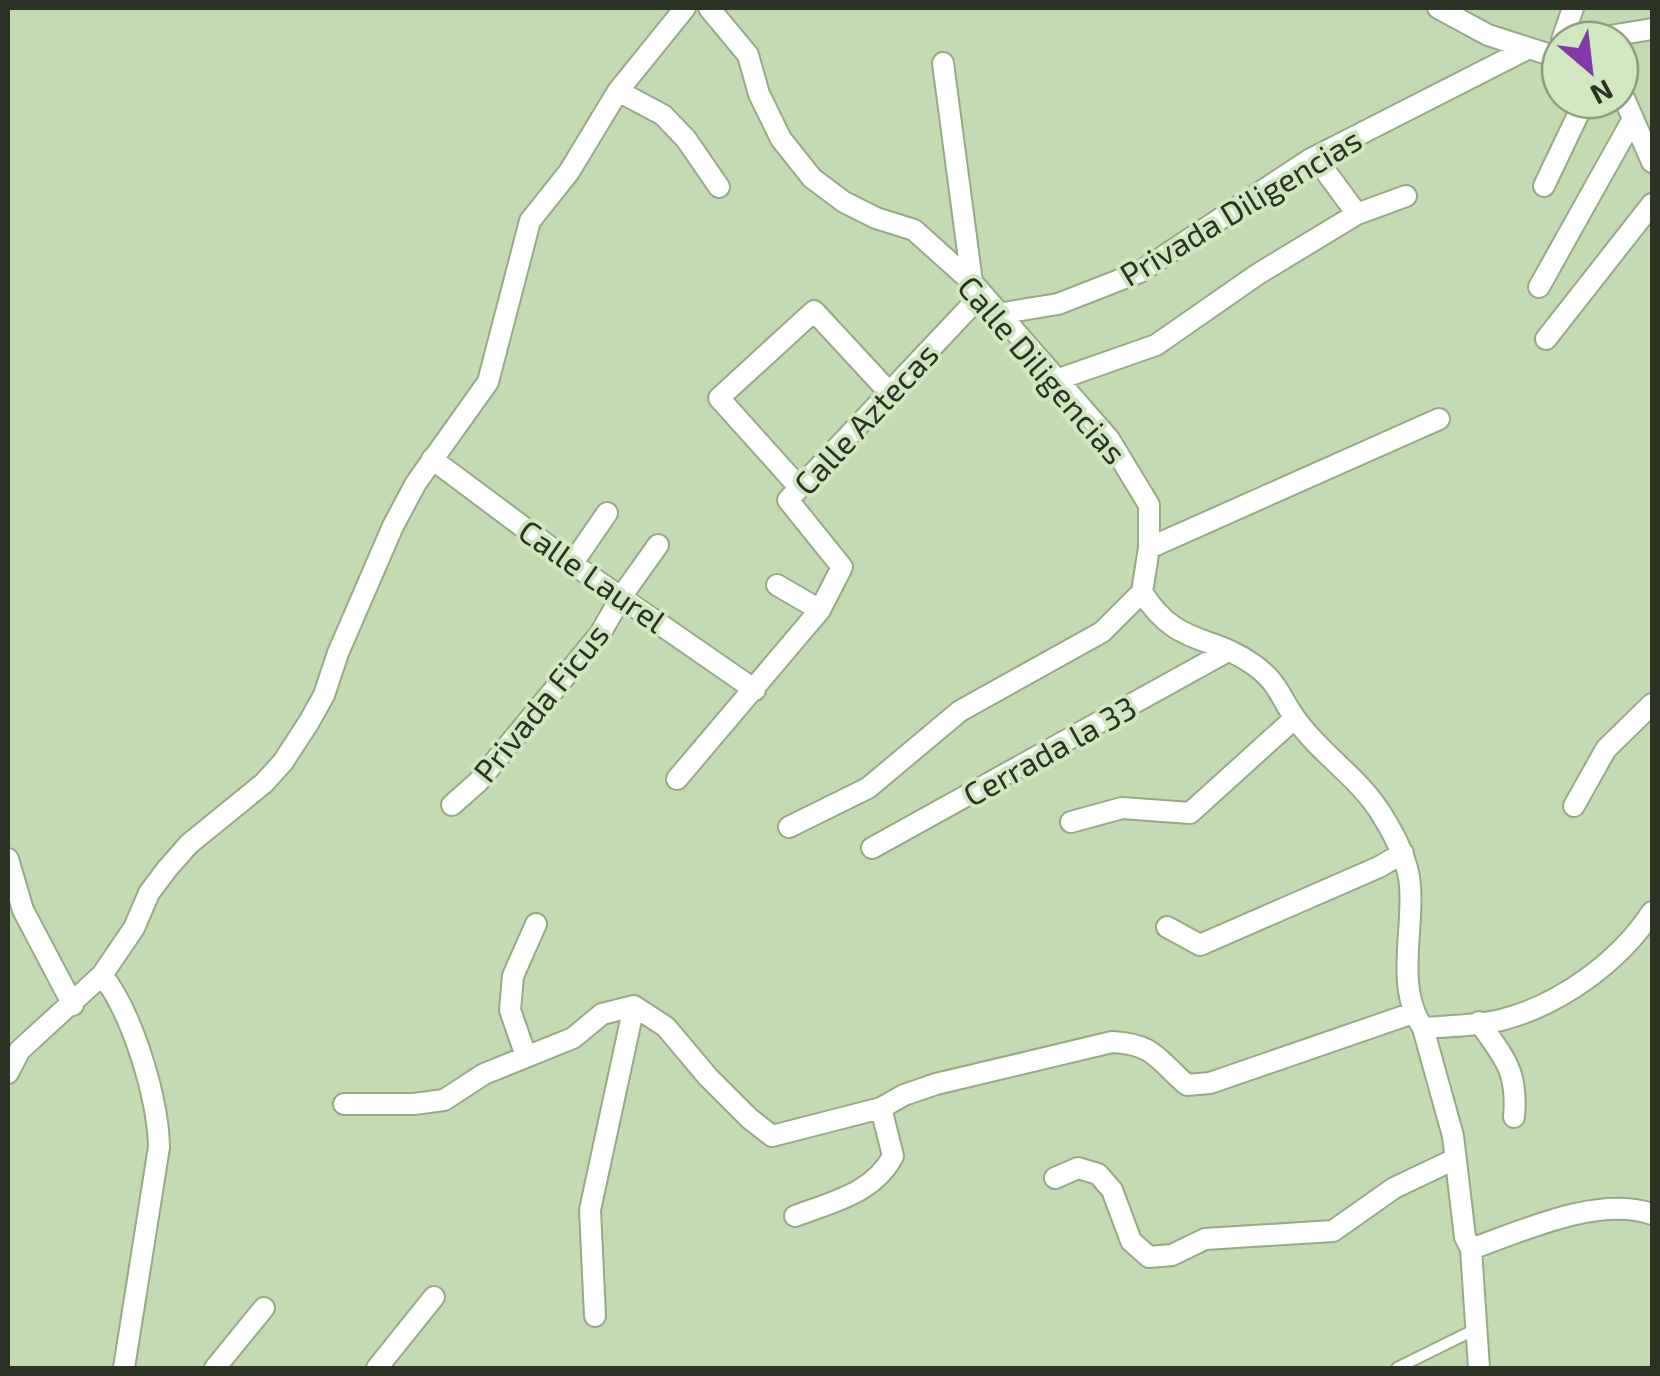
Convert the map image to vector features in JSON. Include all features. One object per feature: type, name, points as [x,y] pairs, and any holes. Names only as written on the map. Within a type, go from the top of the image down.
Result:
[{"type":"street","name":"Calle Diligencias","points":[[709,8],[748,55],[759,94],[781,139],[812,178],[844,202],[914,230],[977,288],[1059,379],[1132,473],[1149,505],[1149,548],[1142,592]]},
{"type":"street","points":[[1438,8],[1488,35],[1540,49]]},
{"type":"street","points":[[8,1072],[20,1050],[102,976],[167,869],[189,844],[264,784],[300,736],[324,694],[393,526],[432,460],[488,382],[530,221],[569,172],[618,91],[681,9]]},
{"type":"street","name":"Privada Diligencias","points":[[997,314],[1058,304],[1140,272],[1315,158],[1529,48]]},
{"type":"street","points":[[943,63],[977,288]]},
{"type":"street","points":[[618,91],[662,115],[686,139],[719,187]]},
{"type":"street","points":[[1544,186],[1575,120]]},
{"type":"street","points":[[1539,287],[1632,120]]},
{"type":"street","points":[[1634,120],[1652,162]]},
{"type":"street","points":[[1315,158],[1356,214]]},
{"type":"street","points":[[1059,379],[1156,345],[1258,274],[1356,214],[1406,196]]},
{"type":"street","points":[[1546,339],[1652,204]]},
{"type":"street","name":"Calle Aztecas","points":[[677,779],[820,610],[842,567],[788,500],[977,288]]},
{"type":"street","points":[[798,486],[719,398],[814,312],[888,391]]},
{"type":"street","points":[[1149,548],[1439,419]]},
{"type":"street","name":"Calle Laurel","points":[[432,460],[572,564],[755,690]]},
{"type":"street","points":[[572,564],[607,514]]},
{"type":"street","name":"Privada Ficus","points":[[452,805],[478,782],[600,634],[621,596],[658,545]]},
{"type":"street","points":[[777,585],[820,610]]},
{"type":"street","points":[[789,827],[868,788],[960,711],[1102,632],[1142,592],[1154,612],[1170,626],[1249,660],[1269,675],[1295,718],[1381,812],[1403,853],[1410,884],[1408,985],[1453,1136],[1470,1248],[1479,1368]]},
{"type":"street","name":"Cerrada la 33","points":[[872,848],[1226,652]]},
{"type":"street","points":[[1574,806],[1606,749],[1652,704]]},
{"type":"street","points":[[1071,822],[1122,808],[1190,814],[1295,718]]},
{"type":"street","points":[[1167,927],[1200,945],[1403,853]]},
{"type":"street","points":[[8,859],[24,910],[73,1005]]},
{"type":"street","points":[[344,1104],[444,1100],[484,1074],[572,1038],[602,1014],[634,1006],[666,1028],[708,1077],[772,1136],[881,1108],[936,1084],[1112,1042],[1136,1043],[1153,1052],[1188,1085],[1210,1084],[1418,1020],[1500,1020],[1551,999],[1645,942],[1652,912]]},
{"type":"street","points":[[526,1056],[510,1010],[513,976],[536,924]]},
{"type":"street","points":[[102,976],[125,1011],[158,1118],[159,1147],[124,1368]]},
{"type":"street","points":[[596,1316],[590,1210],[634,1006]]},
{"type":"street","points":[[1480,1022],[1506,1062],[1516,1087],[1514,1117]]},
{"type":"street","points":[[795,1216],[860,1191],[884,1174],[893,1156],[881,1108]]},
{"type":"street","points":[[1055,1178],[1078,1168],[1098,1174],[1112,1190],[1131,1242],[1149,1257],[1172,1255],[1205,1239],[1333,1231],[1394,1188],[1455,1159]]},
{"type":"street","points":[[1470,1248],[1555,1220],[1615,1208],[1652,1214]]},
{"type":"street","points":[[377,1368],[434,1297]]},
{"type":"street","points":[[214,1368],[264,1308]]},
{"type":"lane","points":[[1397,1368],[1476,1330]]}]
